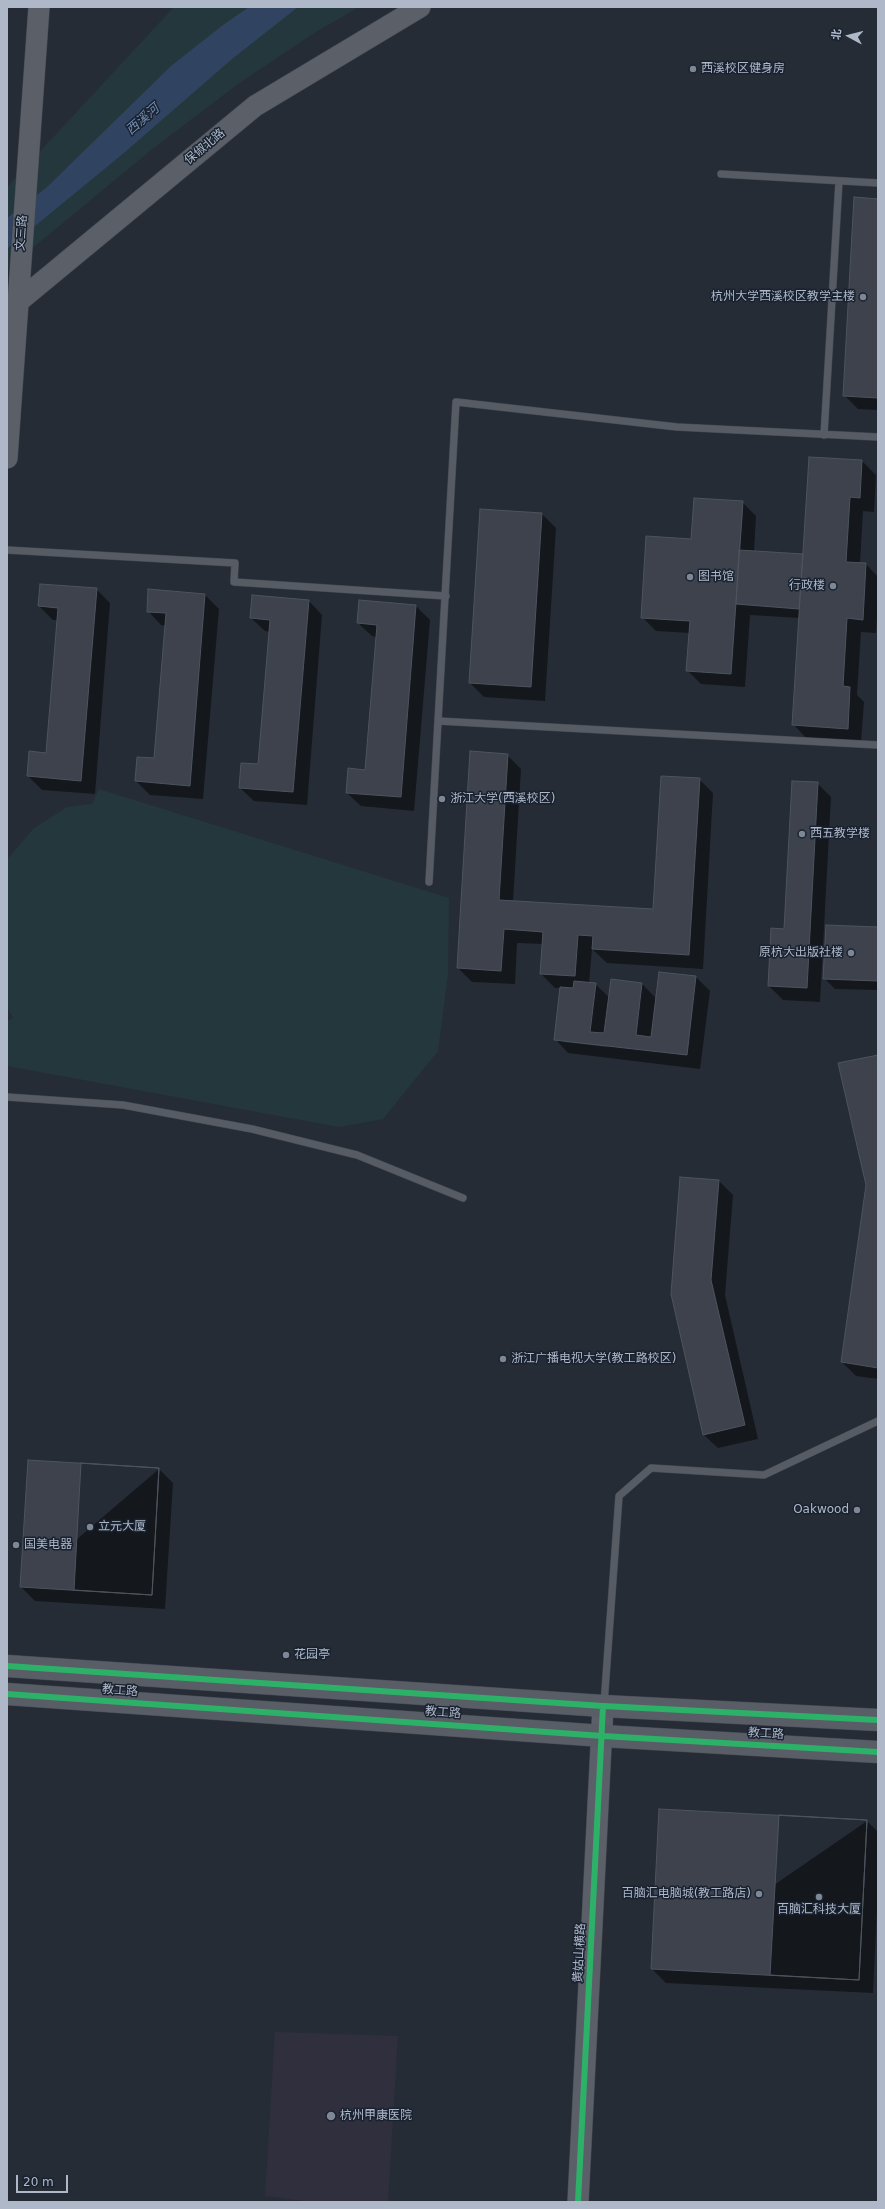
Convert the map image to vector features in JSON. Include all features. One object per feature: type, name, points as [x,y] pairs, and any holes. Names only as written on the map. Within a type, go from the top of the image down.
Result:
[{"type":"main road","name":"文三路","points":[[7,458],[12,307],[21,246],[39,7]]},
{"type":"main road","name":"保俶北路","points":[[12,307],[255,106],[420,7]]},
{"type":"main road","name":"教工路","points":[[7,1666],[603,1706],[878,1720]]},
{"type":"main road","name":"教工路","points":[[7,1694],[603,1736],[878,1752]]},
{"type":"main road","name":"黄姑山横路","points":[[578,2202],[603,1736],[603,1706]]},
{"type":"lane","points":[[721,174],[878,183]]},
{"type":"lane","points":[[824,435],[839,181]]},
{"type":"lane","points":[[429,882],[456,402],[677,427],[878,437]]},
{"type":"lane","points":[[7,550],[235,563],[234,582],[446,596]]},
{"type":"lane","points":[[438,721],[878,745]]},
{"type":"lane","points":[[7,1097],[123,1105],[252,1129],[357,1155],[463,1198]]},
{"type":"lane","points":[[603,1706],[619,1496],[651,1468],[764,1475],[878,1420]]},
{"type":"shaded area","name":"杭州甲康医院","points":[[275,2032],[398,2036],[388,2202],[312,2202],[265,2196]]},
{"type":"green space","points":[[174,7],[359,7],[316,32],[238,84],[155,147],[7,269],[7,187]]},
{"type":"green space","points":[[99,789],[449,898],[448,974],[438,1051],[383,1119],[339,1127],[7,1066],[7,1021],[13,1018],[7,1007],[7,860],[33,829],[67,807],[92,804]]},
{"type":"water","name":"西溪河","points":[[249,7],[298,7],[232,59],[125,152],[7,249],[7,218],[46,188],[171,66],[223,25]]},
{"type":"building","name":"杭州大学西溪校区教学主楼","points":[[854,197],[878,199],[878,398],[843,396]]},
{"type":"building","name":"行政楼","points":[[809,457],[862,460],[860,498],[850,497],[846,562],[866,563],[863,620],[847,618],[843,686],[850,687],[848,729],[792,725]]},
{"type":"building","name":"图书馆","points":[[694,498],[743,501],[731,674],[686,671],[690,621],[641,618],[646,536],[691,539]]},
{"type":"building","points":[[480,509],[542,513],[531,687],[469,683]]},
{"type":"building","points":[[739,550],[803,554],[799,609],[736,604]]},
{"type":"building","points":[[40,584],[97,588],[81,781],[27,776],[29,751],[46,753],[58,608],[38,606]]},
{"type":"building","points":[[148,589],[205,594],[190,786],[135,781],[137,757],[154,758],[166,613],[147,612]]},
{"type":"building","points":[[252,595],[309,600],[293,792],[239,788],[241,763],[258,764],[270,620],[250,618]]},
{"type":"building","points":[[359,600],[416,605],[401,797],[346,793],[348,768],[365,770],[377,625],[357,623]]},
{"type":"building","points":[[470,751],[508,754],[499,900],[653,909],[661,776],[700,778],[689,955],[592,949],[593,936],[578,935],[575,976],[540,974],[543,932],[504,929],[501,971],[457,968]]},
{"type":"building","name":"西五教学楼","points":[[792,781],[818,782],[807,988],[768,986],[771,928],[784,929]]},
{"type":"building","name":"原杭大出版社楼","points":[[826,925],[878,927],[878,981],[823,979]]},
{"type":"building","points":[[659,972],[696,976],[687,1055],[554,1040],[560,987],[573,988],[574,981],[596,983],[590,1032],[604,1033],[611,979],[642,983],[636,1035],[651,1037]]},
{"type":"building","points":[[878,1055],[878,1368],[841,1362],[866,1185],[838,1063]]},
{"type":"building","points":[[680,1177],[719,1180],[711,1280],[745,1425],[703,1435],[671,1294]]},
{"type":"building","name":"立元大厦","points":[[28,1460],[159,1468],[152,1595],[20,1587]]},
{"type":"building","points":[[81,1463],[159,1468],[152,1595],[74,1590]]},
{"type":"building","name":"百脑汇电脑城(教工路店)","points":[[659,1809],[867,1820],[859,1980],[651,1969]]},
{"type":"building","name":"百脑汇科技大厦","points":[[779,1815],[867,1820],[859,1980],[770,1975]]},
{"type":"cycle path","points":[[7,1666],[603,1706],[878,1720]]},
{"type":"cycle path","points":[[7,1694],[603,1736],[878,1752]]},
{"type":"cycle path","points":[[578,2202],[603,1706]]},
{"type":"place","name":"西溪校区健身房","points":[[693,69]]},
{"type":"place","name":"杭州大学西溪校区教学主楼","points":[[863,297]]},
{"type":"place","name":"图书馆","points":[[690,577]]},
{"type":"place","name":"行政楼","points":[[833,586]]},
{"type":"place","name":"浙江大学(西溪校区)","points":[[442,799]]},
{"type":"place","name":"西五教学楼","points":[[802,834]]},
{"type":"place","name":"原杭大出版社楼","points":[[851,953]]},
{"type":"place","name":"浙江广播电视大学(教工路校区)","points":[[503,1359]]},
{"type":"place","name":"Oakwood","points":[[857,1510]]},
{"type":"place","name":"立元大厦","points":[[90,1527]]},
{"type":"place","name":"国美电器","points":[[16,1545]]},
{"type":"place","name":"花园亭","points":[[286,1655]]},
{"type":"place","name":"百脑汇电脑城(教工路店)","points":[[759,1894]]},
{"type":"place","name":"百脑汇科技大厦","points":[[819,1897]]},
{"type":"place","name":"杭州甲康医院","points":[[331,2116]]}]
